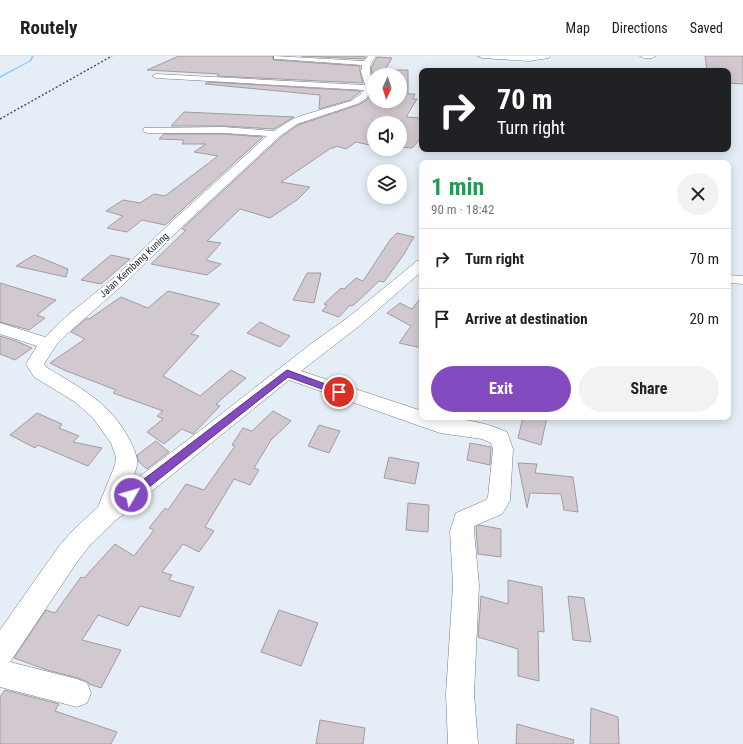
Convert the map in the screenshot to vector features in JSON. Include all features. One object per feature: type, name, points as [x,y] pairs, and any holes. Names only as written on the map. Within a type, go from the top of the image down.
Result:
[{"type":"street","points":[[482,56],[529,59],[546,56]]},
{"type":"street","points":[[644,56],[652,56]]},
{"type":"street","points":[[273,67],[280,57],[369,60]]},
{"type":"street","points":[[253,81],[261,75]]},
{"type":"street","points":[[156,76],[367,88]]},
{"type":"street","name":"Jalan Kembang Kuning","points":[[107,514],[126,464],[126,454],[113,430],[88,402],[40,372],[35,364],[40,354],[70,322],[124,277],[189,212],[222,184],[259,147],[298,120],[352,103],[363,96],[367,91]]},
{"type":"street","points":[[148,130],[224,130],[276,134]]},
{"type":"street","points":[[0,653],[68,554],[82,537],[107,514],[318,347],[352,323],[419,267]]},
{"type":"street","points":[[731,279],[743,280]]},
{"type":"street","points":[[0,328],[48,344]]},
{"type":"street","points":[[287,373],[419,419]]},
{"type":"street","points":[[422,420],[434,424],[485,431],[500,438],[503,449],[499,501],[494,507],[464,520],[462,531],[466,585],[460,694],[463,744]]},
{"type":"street","points":[[0,673],[77,693]]},
{"type":"building","points":[[179,56],[272,56],[274,60],[360,66],[363,83],[217,76],[219,74],[147,70]]},
{"type":"building","points":[[301,56],[352,56],[366,57],[363,59]]},
{"type":"building","points":[[705,56],[743,56],[743,84],[731,83],[731,68],[707,68]]},
{"type":"building","points":[[377,57],[392,58],[386,68],[371,68]]},
{"type":"building","points":[[408,70],[408,94],[415,94],[413,99],[417,99],[407,116],[367,116],[367,144],[356,142],[346,149],[336,146],[331,148],[281,182],[310,187],[297,200],[270,218],[240,209],[207,241],[221,243],[206,260],[221,264],[207,275],[151,264],[186,230],[182,229],[187,224],[281,137],[298,125],[358,105],[367,100],[367,108],[407,108]]},
{"type":"building","points":[[208,82],[361,91],[350,100],[319,109],[320,95],[205,84]]},
{"type":"building","points":[[184,112],[294,117],[274,129],[224,126],[171,126]]},
{"type":"building","points":[[407,117],[419,118],[419,140],[412,148],[407,148]]},
{"type":"building","points":[[164,134],[224,134],[263,137],[165,225],[142,220],[127,232],[107,228],[123,216],[106,211],[123,200],[140,203],[154,194],[165,196],[218,156],[194,152],[206,144],[182,144],[184,140],[159,139]]},
{"type":"building","points":[[397,233],[414,237],[384,282],[379,281],[356,303],[352,306],[350,305],[339,317],[322,311],[327,305],[324,304],[341,288],[344,289],[356,278],[363,281],[390,240]]},
{"type":"building","points":[[34,255],[68,269],[66,277],[16,266]]},
{"type":"building","points":[[111,255],[130,259],[101,284],[81,280]]},
{"type":"building","points":[[307,273],[321,273],[314,303],[293,300]]},
{"type":"building","points":[[0,283],[56,300],[37,315],[45,318],[29,330],[0,322]]},
{"type":"building","points":[[168,291],[220,304],[191,334],[199,336],[163,376],[200,396],[231,370],[246,378],[216,404],[220,406],[193,434],[182,429],[164,444],[147,432],[163,419],[157,416],[163,411],[113,393],[116,390],[50,363],[85,339],[71,332],[87,318],[89,319],[121,297],[148,308]]},
{"type":"building","points":[[419,300],[419,347],[399,343],[411,326],[387,313],[400,303],[412,309]]},
{"type":"building","points":[[260,322],[290,336],[280,347],[247,333]]},
{"type":"building","points":[[0,336],[32,348],[15,360],[0,354]]},
{"type":"building","points":[[273,411],[291,421],[271,440],[254,468],[259,470],[250,485],[234,479],[205,527],[214,531],[199,552],[183,544],[162,572],[172,575],[169,580],[194,587],[180,617],[140,606],[128,626],[98,615],[82,640],[121,650],[101,688],[78,678],[47,670],[14,658],[46,610],[55,613],[81,577],[84,578],[115,544],[134,556],[154,530],[149,528],[165,508],[168,510],[186,484],[204,490],[235,446],[232,445],[243,428],[252,431]]},
{"type":"building","points":[[37,413],[62,424],[59,428],[79,436],[73,442],[102,448],[88,466],[38,445],[35,448],[10,435]]},
{"type":"building","points":[[522,420],[546,420],[541,445],[518,438]]},
{"type":"building","points":[[319,425],[340,431],[329,453],[308,446]]},
{"type":"building","points":[[156,441],[169,452],[147,469],[139,462],[137,455]]},
{"type":"building","points":[[470,443],[491,447],[490,465],[467,460]]},
{"type":"building","points":[[389,457],[419,463],[415,484],[384,478]]},
{"type":"building","points":[[518,463],[537,464],[535,473],[573,477],[578,512],[564,510],[561,494],[530,493],[527,508]]},
{"type":"building","points":[[408,503],[429,505],[428,532],[406,530]]},
{"type":"building","points":[[479,525],[501,529],[501,557],[478,554],[476,527]]},
{"type":"building","points":[[508,580],[542,587],[544,632],[538,631],[539,681],[518,676],[518,649],[478,637],[481,596],[508,604]]},
{"type":"building","points":[[568,596],[584,598],[591,642],[573,640]]},
{"type":"building","points":[[279,610],[318,623],[301,666],[261,652]]},
{"type":"building","points":[[5,690],[59,704],[55,711],[117,732],[111,744],[0,744],[0,697]]},
{"type":"building","points":[[591,708],[618,717],[619,744],[590,744]]},
{"type":"building","points":[[320,720],[365,728],[363,744],[316,744]]},
{"type":"building","points":[[517,724],[574,740],[573,744],[516,744]]},
{"type":"waterway","points":[[0,77],[30,61],[33,56]]},
{"type":"railway","points":[[0,119],[112,56]]},
{"type":"route","points":[[131,495],[287,373],[339,392]]}]
